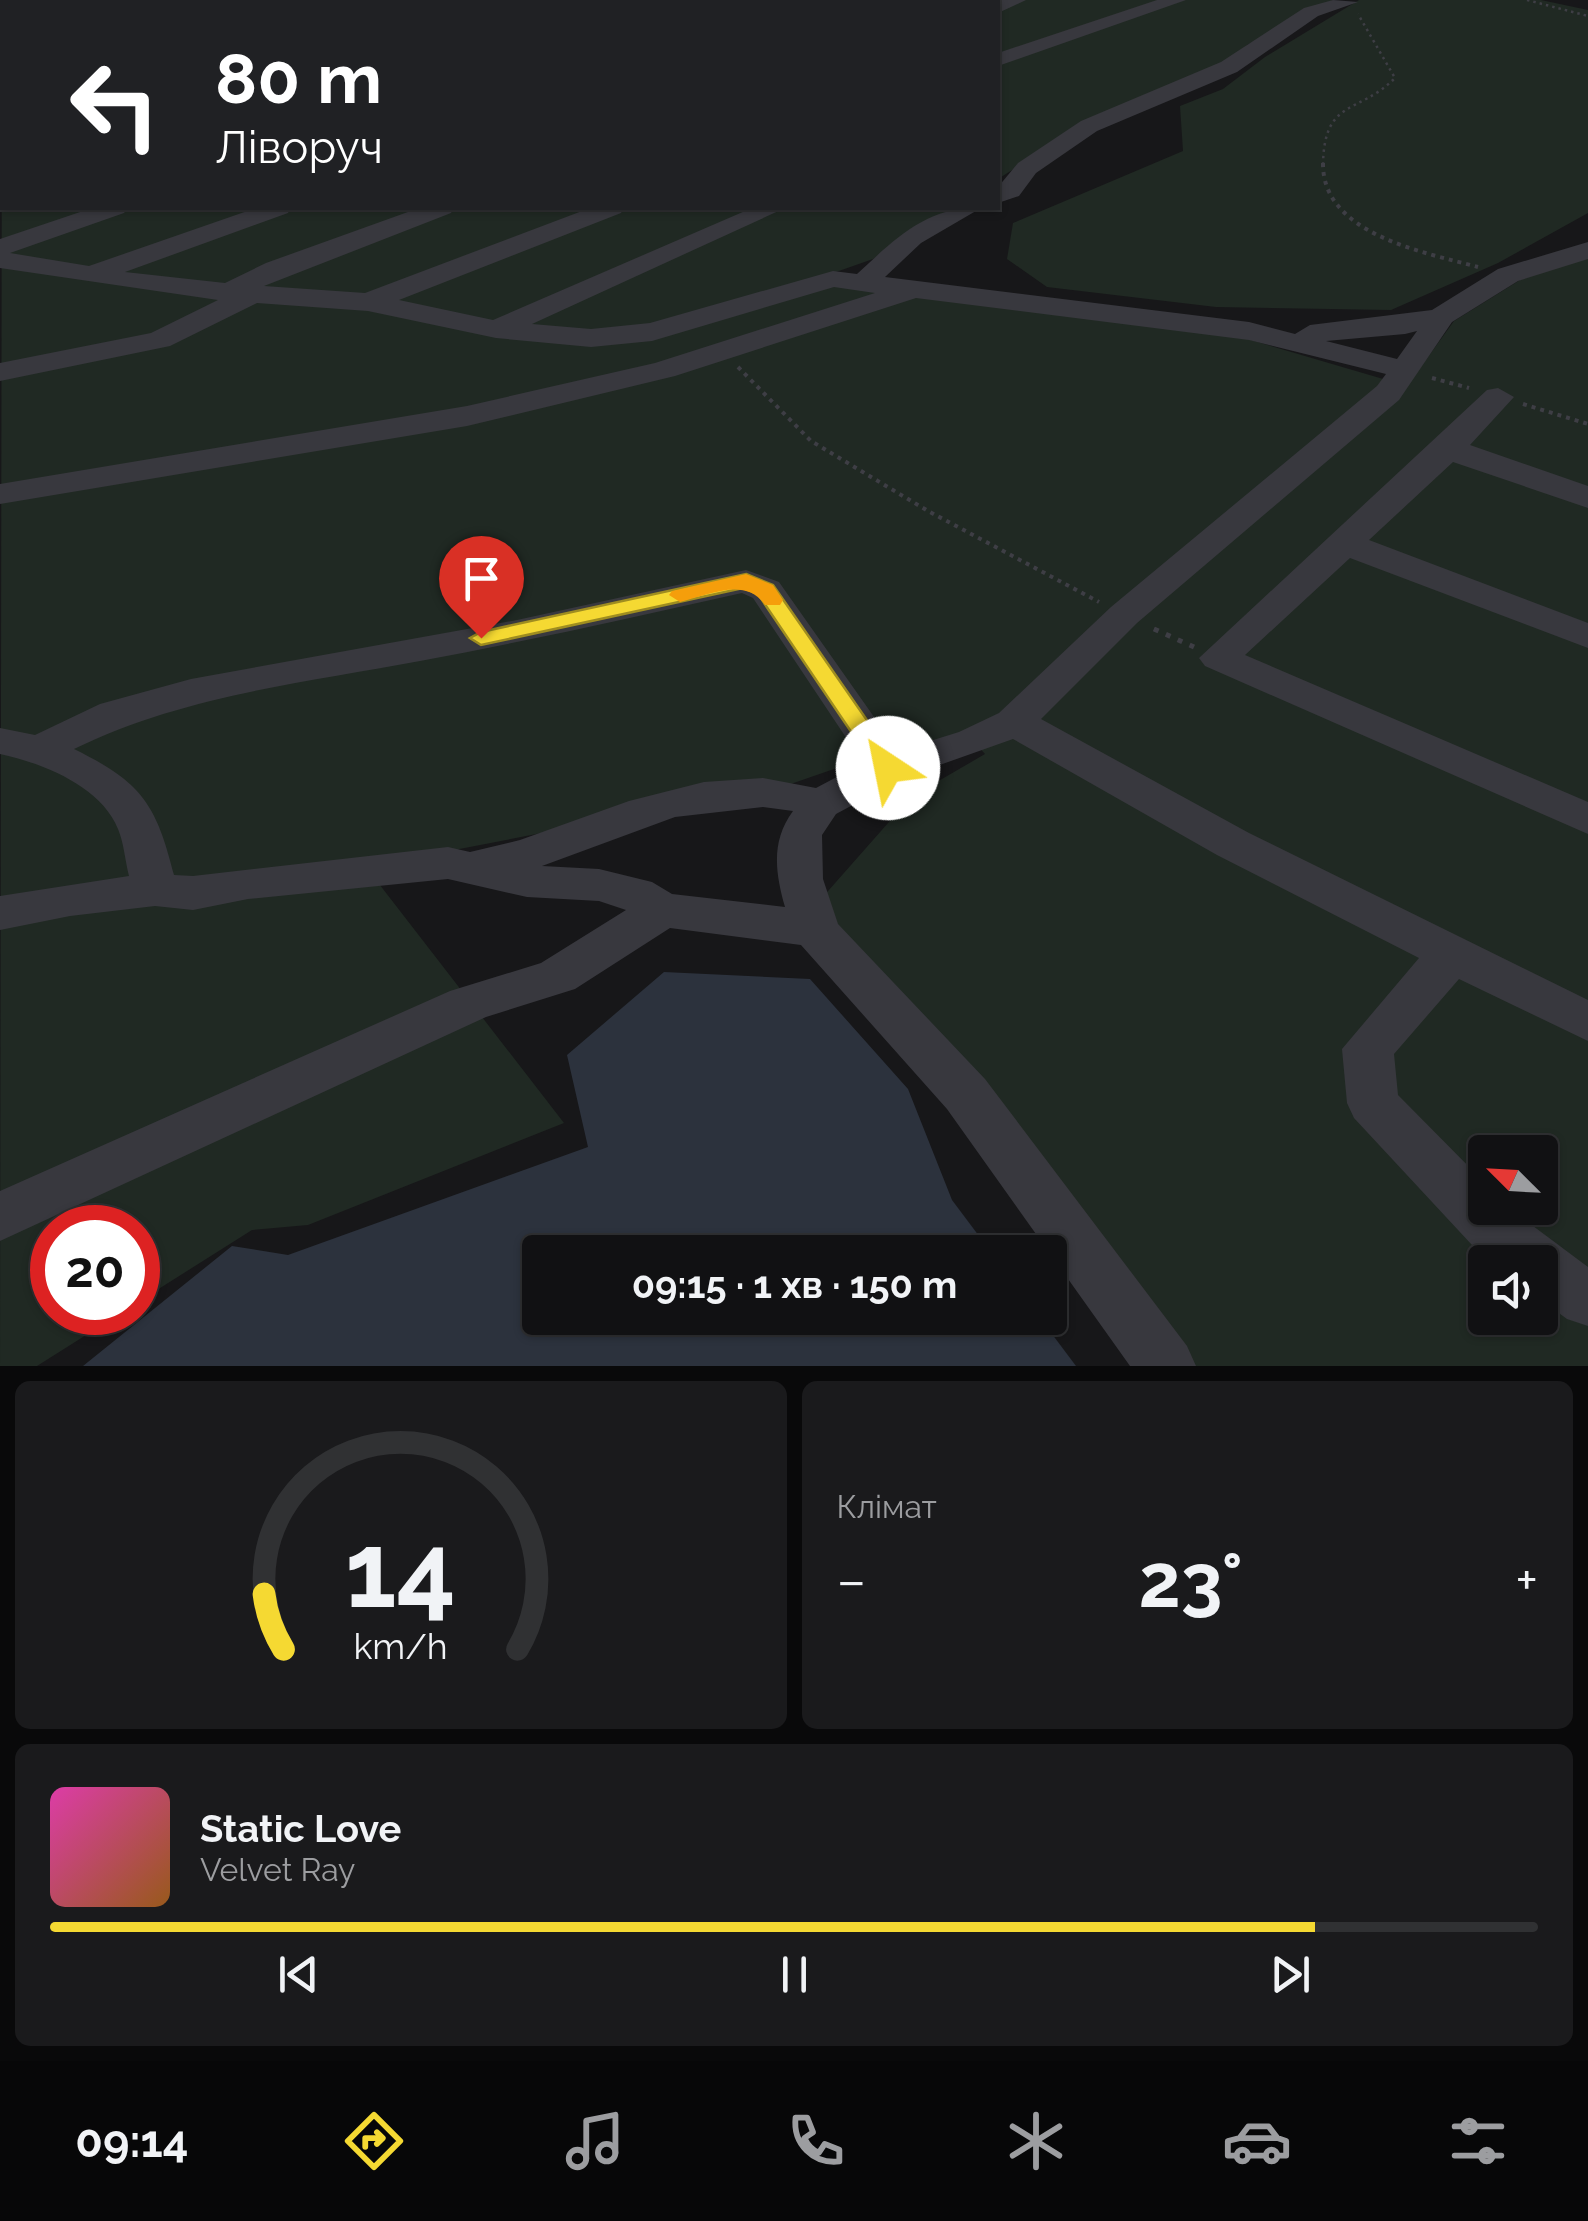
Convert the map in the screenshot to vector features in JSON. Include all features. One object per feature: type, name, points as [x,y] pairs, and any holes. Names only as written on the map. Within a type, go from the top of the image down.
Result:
[{"type":"street","points":[[1000,59],[1176,0]]},
{"type":"street","points":[[1000,195],[1010,190],[1028,168],[1090,126],[1229,67],[1311,12],[1348,2]]},
{"type":"street","points":[[1,258],[110,210]]},
{"type":"street","points":[[87,276],[273,210]]},
{"type":"street","points":[[0,372],[160,340],[276,269],[437,210]]},
{"type":"street","points":[[368,302],[607,210]]},
{"type":"street","points":[[496,329],[767,210]]},
{"type":"street","points":[[864,282],[912,237],[964,210]]},
{"type":"street","points":[[1261,333],[1374,329],[1442,316],[1508,275],[1588,250]]},
{"type":"street","points":[[1,258],[87,276],[368,302],[496,329],[556,336],[652,332],[833,279],[1261,333],[1405,370]]},
{"type":"street","points":[[0,494],[467,416],[704,358],[919,288]]},
{"type":"street","points":[[1166,1366],[966,1094],[817,932],[800,879],[800,834],[821,804],[888,768],[974,740],[1014,722],[1124,615],[1357,422],[1405,370],[1442,316]]},
{"type":"street","points":[[1498,396],[1448,450],[1342,542],[1219,658],[1588,819]]},
{"type":"street","points":[[1448,450],[1588,498]]},
{"type":"street","points":[[1342,542],[1588,636]]},
{"type":"street","points":[[19,745],[191,692],[517,632],[746,581],[766,590],[888,768]]},
{"type":"street","points":[[1014,722],[1234,844],[1588,1022]]},
{"type":"street","points":[[19,745],[104,781],[140,823],[155,890]]},
{"type":"street","points":[[0,913],[70,899],[155,890],[193,893],[248,883],[536,855],[617,820],[722,794],[798,796],[821,804]]},
{"type":"street","points":[[448,863],[527,881],[599,885],[636,894],[662,910],[775,921],[817,932]]},
{"type":"street","points":[[0,1217],[468,1004],[558,976],[662,910]]},
{"type":"street","points":[[1451,955],[1368,1050],[1374,1103],[1511,1245]]},
{"type":"street","points":[[1558,1278],[1588,1300]]},
{"type":"path","points":[[1527,0],[1588,16]]},
{"type":"path","points":[[1348,2],[1395,78],[1384,90],[1347,107],[1325,132],[1324,188],[1335,203],[1394,243],[1508,275]]},
{"type":"path","points":[[704,358],[732,361],[811,441],[928,511],[1124,615],[1219,658]]},
{"type":"shaded area","points":[[1000,0],[1333,0],[1247,45],[1236,59],[1086,123],[1000,178]]},
{"type":"shaded area","points":[[1359,0],[1541,0],[1588,10],[1588,213],[1498,263],[1391,310],[1216,307],[1047,287],[1007,259],[1013,223],[1183,151],[1180,106],[1223,89],[1265,57]]},
{"type":"shaded area","points":[[2,210],[950,210],[873,259],[816,279],[1230,334],[1407,386],[1454,321],[1520,280],[1588,255],[1588,1366],[1183,1366],[846,950],[821,899],[911,797],[985,754],[966,733],[903,758],[883,752],[785,786],[366,867],[564,1123],[308,1225],[252,1230],[160,1288],[160,1205],[30,1205],[30,1335],[86,1335],[37,1366],[0,1366]]},
{"type":"shaded area","points":[[664,972],[810,979],[908,1089],[952,1200],[978,1235],[522,1235],[522,1335],[1053,1335],[1076,1366],[83,1366],[121,1335],[160,1335],[160,1304],[232,1246],[288,1255],[588,1147],[567,1055]]},
{"type":"slow traffic","points":[[680,595],[746,581],[766,590],[773,600]]},
{"type":"route","points":[[481,638],[746,581],[766,590],[888,768]]}]
